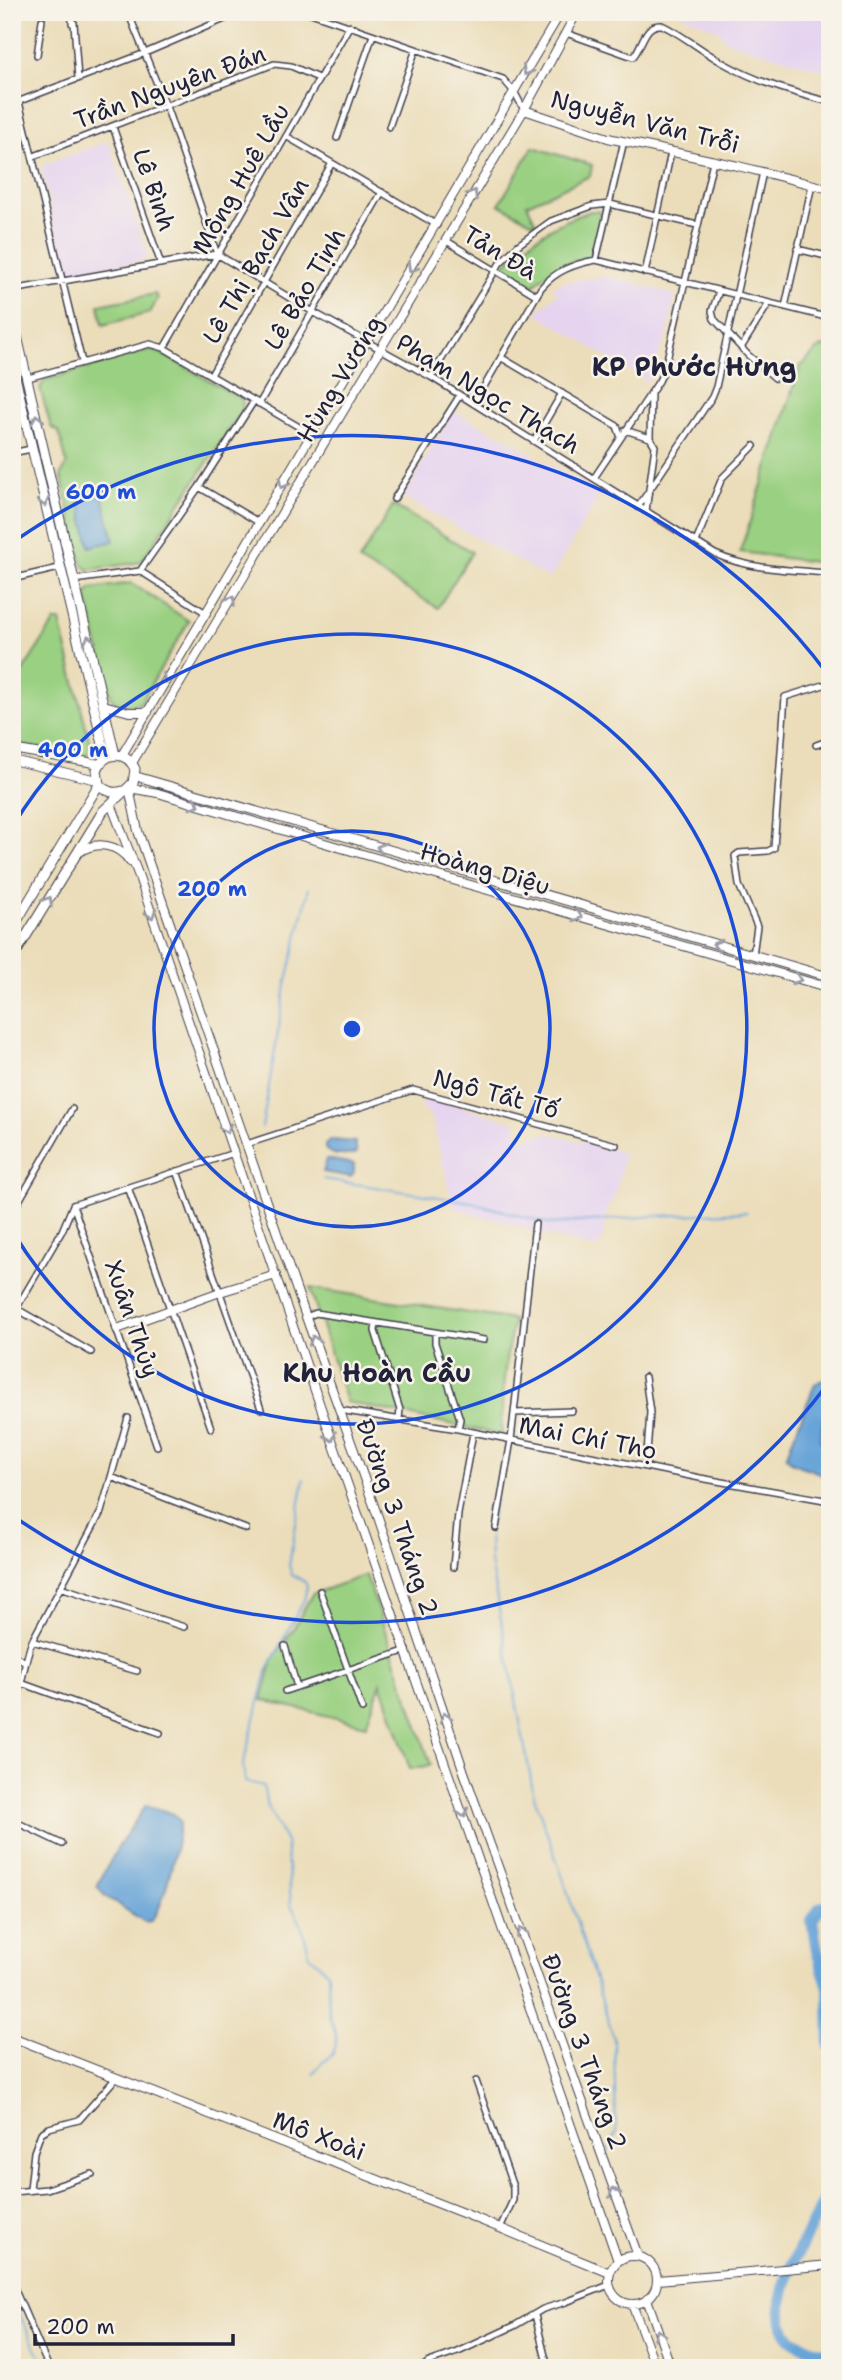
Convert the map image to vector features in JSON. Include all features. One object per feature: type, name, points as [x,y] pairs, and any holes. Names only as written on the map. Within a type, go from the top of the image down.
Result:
[{"type":"main road","name":"Hùng Vương","points":[[111,758],[148,712],[561,12]]},
{"type":"main road","name":"Hùng Vương","points":[[132,763],[524,110],[577,12]]},
{"type":"main road","name":"Nguyễn Văn Trỗi","points":[[524,110],[624,141],[830,189]]},
{"type":"main road","points":[[12,315],[104,705],[111,758],[100,784],[12,929]]},
{"type":"main road","points":[[12,364],[59,568],[111,758]]},
{"type":"main road","points":[[104,705],[129,712],[148,712]]},
{"type":"main road","points":[[12,749],[111,758],[132,763],[135,776],[126,790],[103,811],[12,959]]},
{"type":"main road","points":[[12,761],[100,784],[116,793],[126,790]]},
{"type":"main road","name":"Hoàng Diệu","points":[[135,776],[830,977]]},
{"type":"main road","points":[[100,784],[111,804]]},
{"type":"main road","name":"Hoàng Diệu","points":[[126,790],[158,793],[830,988]]},
{"type":"main road","name":"Đường 3 Tháng 2","points":[[126,790],[464,1772],[638,2256]]},
{"type":"main road","name":"Đường 3 Tháng 2","points":[[111,804],[138,874],[618,2261]]},
{"type":"main road","points":[[76,855],[84,849],[106,845],[127,856],[138,874]]},
{"type":"main road","points":[[471,885],[474,874]]},
{"type":"main road","points":[[769,971],[773,961]]},
{"type":"main road","points":[[117,1329],[276,1275]]},
{"type":"main road","points":[[363,1523],[377,1517]]},
{"type":"main road","points":[[450,1776],[464,1772]]},
{"type":"main road","name":"Mô Xoài","points":[[12,2037],[610,2273]]},
{"type":"main road","points":[[559,2091],[575,2085]]},
{"type":"main road","points":[[638,2256],[652,2264],[658,2280],[653,2294],[647,2300],[632,2304],[618,2298],[610,2285],[610,2273],[618,2261],[638,2256]]},
{"type":"main road","points":[[658,2280],[830,2264]]},
{"type":"main road","points":[[647,2300],[671,2368]]},
{"type":"main road","points":[[632,2304],[656,2368]]},
{"type":"street","points":[[72,12],[78,79]]},
{"type":"street","points":[[12,289],[217,254],[166,106],[128,12]]},
{"type":"street","points":[[12,104],[145,53],[241,12]]},
{"type":"street","name":"Nguyễn Văn Trỗi","points":[[309,12],[503,79],[524,110]]},
{"type":"street","points":[[37,55],[42,20]]},
{"type":"street","points":[[566,33],[633,57],[648,29],[657,24],[662,25],[726,65],[764,83],[830,102]]},
{"type":"street","name":"Mộng Huê Lầu","points":[[164,348],[349,27]]},
{"type":"street","points":[[337,138],[373,35]]},
{"type":"street","points":[[389,127],[416,49]]},
{"type":"street","name":"Trần Nguyên Đán","points":[[34,156],[274,64],[291,66],[318,78]]},
{"type":"street","points":[[19,102],[82,362]]},
{"type":"street","name":"Lê Bình","points":[[113,127],[161,264]]},
{"type":"street","points":[[286,136],[437,225]]},
{"type":"street","points":[[596,260],[624,141]]},
{"type":"street","points":[[645,273],[671,152]]},
{"type":"street","points":[[594,478],[651,393],[664,368],[713,161]]},
{"type":"street","name":"Lê Thị Bạch Vân","points":[[211,375],[332,163]]},
{"type":"street","points":[[638,507],[712,397],[719,376],[763,172]]},
{"type":"street","points":[[785,307],[812,185]]},
{"type":"street","name":"Lê Bảo Tịnh","points":[[140,571],[257,402],[382,192]]},
{"type":"street","points":[[430,377],[495,270],[518,245],[551,221],[592,206],[610,204],[697,225]]},
{"type":"street","name":"Tản Đà","points":[[445,240],[536,295]]},
{"type":"street","points":[[797,249],[830,257]]},
{"type":"street","name":"Phạm Ngọc Thạch","points":[[217,254],[460,395],[715,554],[738,562],[830,573]]},
{"type":"street","points":[[474,404],[547,280],[561,271],[596,260],[830,318]]},
{"type":"street","points":[[719,291],[712,315],[741,348],[775,378]]},
{"type":"street","points":[[741,348],[769,303]]},
{"type":"street","points":[[27,378],[150,344],[164,348],[311,434]]},
{"type":"street","points":[[502,358],[617,426],[620,436]]},
{"type":"street","points":[[534,440],[562,393]]},
{"type":"street","points":[[646,512],[655,446],[650,438],[651,393]]},
{"type":"street","points":[[394,499],[460,395]]},
{"type":"street","points":[[625,430],[650,438]]},
{"type":"street","points":[[696,542],[723,478],[754,446]]},
{"type":"street","points":[[12,453],[31,449]]},
{"type":"street","points":[[199,486],[260,523]]},
{"type":"street","points":[[12,579],[59,568]]},
{"type":"street","points":[[74,580],[140,571],[206,613]]},
{"type":"street","points":[[753,955],[757,926],[739,885],[736,856],[739,853],[768,851],[774,848],[785,697],[830,683]]},
{"type":"street","points":[[816,745],[830,740]]},
{"type":"street","name":"Ngô Tất Tố","points":[[247,1144],[413,1090],[616,1145]]},
{"type":"street","points":[[12,1213],[72,1109]]},
{"type":"street","points":[[91,1352],[14,1308],[62,1231],[73,1205],[234,1153]]},
{"type":"street","points":[[177,1171],[261,1409]]},
{"type":"street","points":[[128,1187],[211,1428]]},
{"type":"street","name":"Xuân Thủy","points":[[73,1205],[157,1446]]},
{"type":"street","points":[[496,1528],[511,1440],[535,1224]]},
{"type":"street","points":[[306,1317],[316,1313],[484,1340]]},
{"type":"street","points":[[376,1323],[375,1331],[400,1410],[399,1419]]},
{"type":"street","points":[[435,1333],[435,1343],[460,1419],[458,1429]]},
{"type":"street","points":[[645,1377],[650,1412],[646,1467]]},
{"type":"street","name":"Mai Chí Thọ","points":[[339,1410],[458,1429],[830,1501]]},
{"type":"street","points":[[514,1413],[572,1411]]},
{"type":"street","points":[[12,1714],[24,1661],[32,1641],[96,1524],[128,1418]]},
{"type":"street","points":[[453,1567],[458,1514],[472,1433]]},
{"type":"street","points":[[111,1477],[246,1529]]},
{"type":"street","points":[[60,1587],[184,1628]]},
{"type":"street","points":[[320,1591],[362,1709]]},
{"type":"street","points":[[32,1641],[137,1671]]},
{"type":"street","points":[[285,1646],[297,1687]]},
{"type":"street","points":[[285,1691],[407,1650]]},
{"type":"street","points":[[12,1654],[24,1661]]},
{"type":"street","points":[[21,1683],[160,1733]]},
{"type":"street","points":[[12,1820],[62,1844]]},
{"type":"street","points":[[30,2189],[34,2152],[41,2133],[79,2120],[116,2078]]},
{"type":"street","points":[[475,2081],[513,2187],[513,2200],[500,2228]]},
{"type":"street","points":[[12,2192],[47,2189],[92,2174]]},
{"type":"street","points":[[12,2283],[49,2368]]},
{"type":"street","points":[[421,2368],[429,2362],[458,2352],[514,2326],[548,2306],[610,2285]]},
{"type":"street","points":[[535,2315],[548,2368]]},
{"type":"shaded area","points":[[676,12],[830,12],[830,72],[729,42],[716,29]]},
{"type":"shaded area","points":[[104,143],[110,145],[147,253],[144,260],[70,272],[65,270],[42,170],[45,164]]},
{"type":"shaded area","points":[[611,277],[675,295],[668,332],[648,382],[536,313],[557,294],[554,286]]},
{"type":"shaded area","points":[[453,411],[509,440],[600,495],[550,579],[404,497]]},
{"type":"shaded area","points":[[432,1100],[515,1122],[520,1140],[546,1133],[624,1153],[616,1193],[607,1209],[603,1237],[596,1249],[454,1208],[432,1118],[422,1107],[425,1101]]},
{"type":"green space","points":[[533,147],[592,165],[590,176],[527,204],[537,225],[499,204]]},
{"type":"green space","points":[[591,211],[598,211],[602,218],[597,243],[589,258],[557,268],[532,287],[503,269],[513,257],[543,233]]},
{"type":"green space","points":[[155,294],[158,298],[150,313],[103,325],[99,305]]},
{"type":"green space","points":[[824,346],[830,346],[830,564],[740,552],[800,367]]},
{"type":"green space","points":[[149,350],[158,352],[242,399],[243,409],[141,562],[88,570],[82,564],[61,475],[67,464],[59,432],[51,427],[40,388],[45,380]]},
{"type":"green space","points":[[393,505],[472,552],[438,608],[359,561]]},
{"type":"green space","points":[[131,583],[189,621],[141,702],[125,706],[111,698],[86,595],[91,589]]},
{"type":"green space","points":[[55,621],[60,621],[91,748],[87,756],[81,758],[12,743],[12,688]]},
{"type":"green space","points":[[310,1288],[514,1320],[504,1377],[502,1435],[346,1402]]},
{"type":"green space","points":[[366,1575],[431,1765],[410,1769],[381,1683],[366,1725],[262,1700],[273,1658],[293,1630],[312,1594]]},
{"type":"water","points":[[102,494],[114,541],[90,547],[79,499]]},
{"type":"water","points":[[331,1140],[355,1142],[357,1153],[340,1155],[328,1152],[325,1145]]},
{"type":"water","points":[[327,1159],[354,1164],[354,1173],[351,1177],[323,1172]]},
{"type":"water","points":[[822,1380],[830,1383],[830,1412],[823,1421],[820,1440],[830,1449],[830,1477],[793,1463],[786,1456],[815,1384]]},
{"type":"water","points":[[146,1805],[174,1814],[180,1822],[163,1898],[153,1919],[145,1922],[105,1896],[97,1886]]},
{"type":"waterway","points":[[262,1127],[286,985],[309,888]]},
{"type":"waterway","points":[[323,1179],[471,1202],[551,1224],[747,1212]]},
{"type":"waterway","points":[[304,1479],[289,1565],[292,1575],[305,1582],[307,1587],[304,1600],[267,1671],[243,1765],[245,1781],[263,1786],[268,1807],[286,1842],[291,1905],[301,1924],[310,1956],[328,1973],[329,2015],[336,2035],[336,2044],[333,2054],[314,2074]]},
{"type":"waterway","points":[[495,1499],[489,1532],[490,1562],[534,1796],[614,2039],[616,2133],[608,2152]]},
{"type":"waterway","points":[[830,1905],[820,1908],[812,1920],[817,1951],[829,1987],[830,2046]]},
{"type":"waterway","points":[[830,2189],[793,2264],[781,2305],[782,2323],[790,2338],[803,2346],[830,2355]]},
{"type":"waterway","points":[[12,2298],[45,2368]]},
{"type":"district","name":"KP Phước Hưng","points":[[694,367]]},
{"type":"district","name":"Khu Hoàn Cầu","points":[[377,1373]]}]
